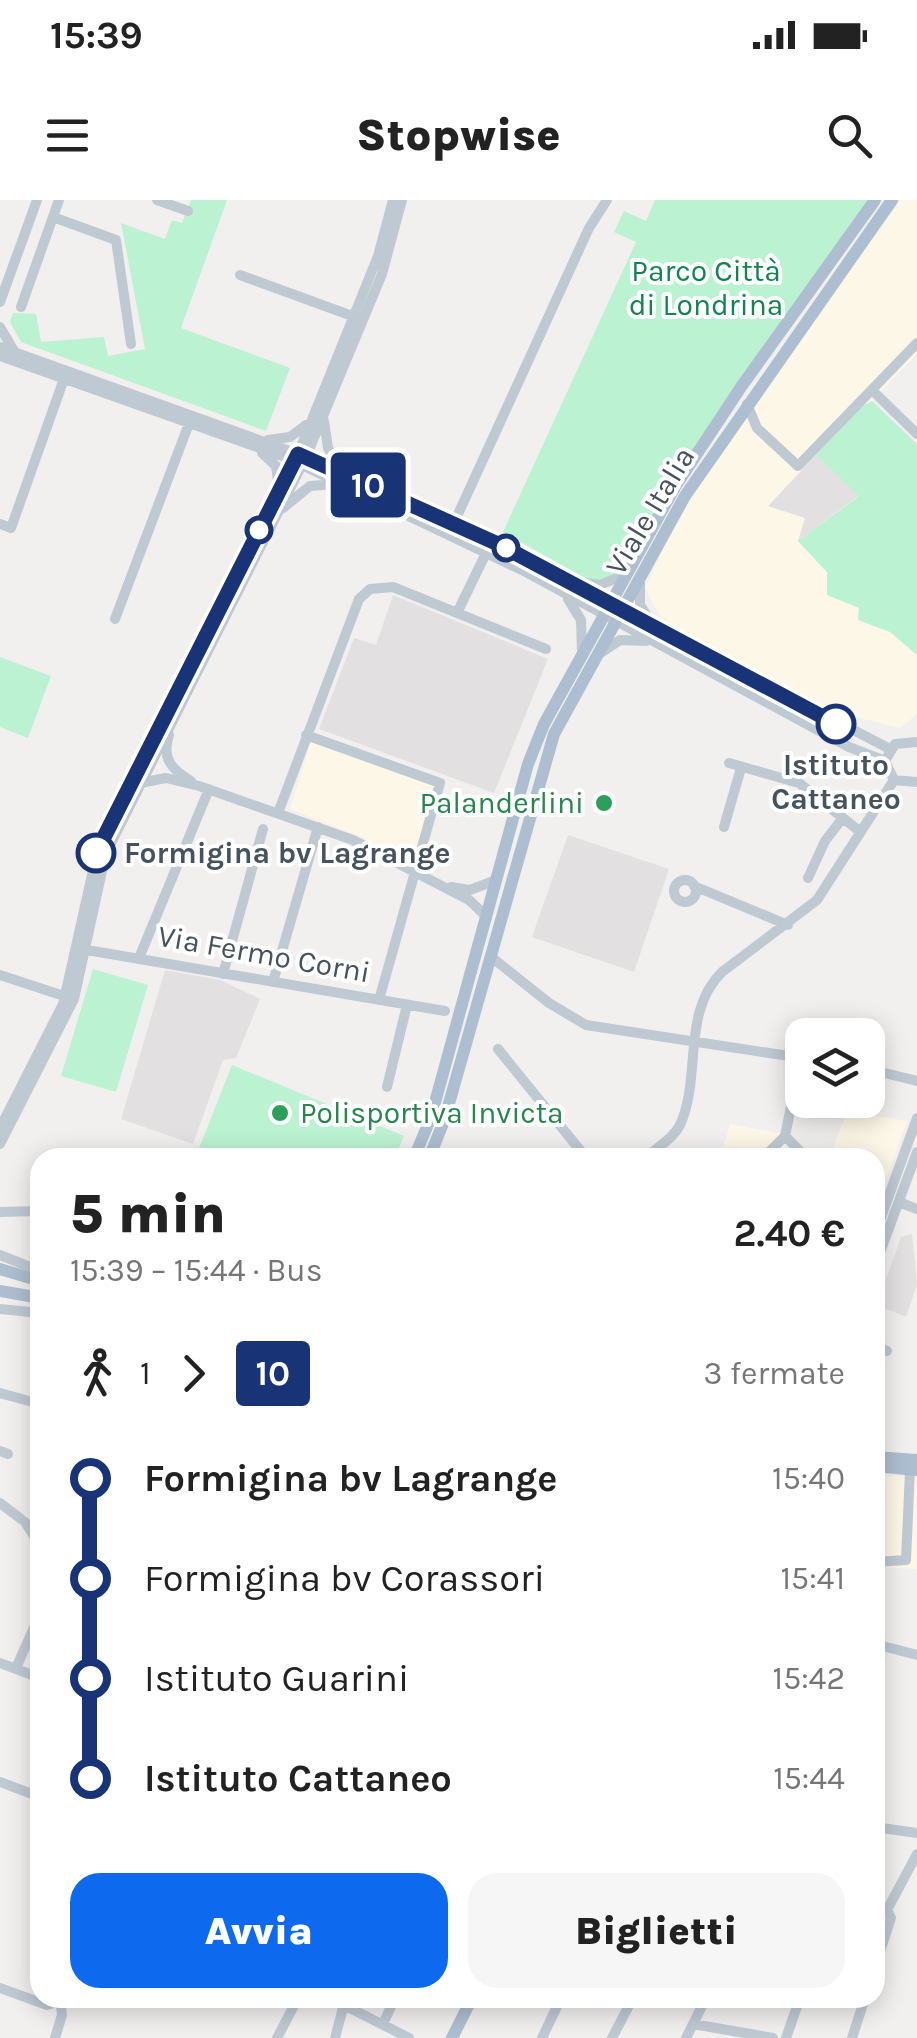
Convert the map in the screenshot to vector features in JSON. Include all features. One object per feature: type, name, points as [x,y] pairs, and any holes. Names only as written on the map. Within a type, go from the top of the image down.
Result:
[{"type":"main road","name":"Viale Italia","points":[[612,612],[643,569],[746,402],[887,202]]},
{"type":"main road","name":"Viale Italia","points":[[612,612],[626,574],[675,487],[740,386],[887,202]]},
{"type":"main road","points":[[418,1148],[431,1117],[528,764],[612,612]]},
{"type":"main road","points":[[432,1148],[542,766],[588,656]]},
{"type":"main road","points":[[0,1269],[30,1278]]},
{"type":"main road","points":[[0,1291],[30,1296]]},
{"type":"main road","points":[[885,1460],[915,1467]]},
{"type":"main road","points":[[885,1466],[915,1467]]},
{"type":"main road","points":[[452,2038],[467,2008]]},
{"type":"street","points":[[0,302],[37,200]]},
{"type":"street","points":[[21,307],[60,200]]},
{"type":"street","points":[[157,200],[188,212]]},
{"type":"street","points":[[258,443],[290,437],[319,414],[393,200]]},
{"type":"street","points":[[113,820],[140,782],[176,716],[278,512],[382,274],[402,200]]},
{"type":"street","points":[[454,523],[601,201]]},
{"type":"street","points":[[53,217],[116,240],[131,344]]},
{"type":"street","points":[[240,275],[355,317]]},
{"type":"street","points":[[0,328],[14,352]]},
{"type":"street","points":[[746,402],[757,428],[798,466],[917,343]]},
{"type":"street","points":[[0,347],[65,375]]},
{"type":"street","points":[[0,356],[65,375],[300,459],[556,589],[658,631],[890,748]]},
{"type":"street","points":[[0,524],[12,528],[65,375]]},
{"type":"street","points":[[873,390],[917,434]]},
{"type":"street","points":[[319,414],[328,448],[343,479]]},
{"type":"street","points":[[115,619],[190,419]]},
{"type":"street","points":[[727,432],[736,424],[757,428]]},
{"type":"street","points":[[258,443],[276,466],[279,492]]},
{"type":"street","points":[[0,1144],[69,998],[113,820],[279,492],[300,459]]},
{"type":"street","points":[[278,512],[310,486],[343,479],[454,523],[571,582],[665,647],[849,747],[885,761],[894,780]]},
{"type":"street","points":[[457,613],[484,551],[498,544]]},
{"type":"street","points":[[643,569],[640,606],[658,631]]},
{"type":"street","points":[[571,582],[600,585],[626,574]]},
{"type":"street","points":[[278,813],[363,594],[393,587],[546,649]]},
{"type":"street","points":[[556,589],[578,611],[588,656],[620,640],[665,647]]},
{"type":"street","points":[[176,716],[166,757],[173,769],[204,788]]},
{"type":"street","points":[[306,735],[440,783],[379,1000]]},
{"type":"street","points":[[885,761],[890,748],[900,741],[916,740]]},
{"type":"street","points":[[724,827],[735,765],[799,783],[858,830]]},
{"type":"street","points":[[140,782],[166,778],[204,788],[353,840],[479,907],[487,917]]},
{"type":"street","points":[[894,780],[916,784]]},
{"type":"street","points":[[656,1148],[679,1126],[694,1041],[716,978],[818,900],[858,830],[894,780]]},
{"type":"street","points":[[140,958],[204,788]]},
{"type":"street","points":[[808,878],[824,841],[842,819]]},
{"type":"street","points":[[272,982],[318,827]]},
{"type":"street","points":[[223,974],[262,829]]},
{"type":"street","points":[[441,886],[470,890],[497,880]]},
{"type":"street","points":[[694,886],[788,925]]},
{"type":"street","name":"Via Fermo Corni","points":[[79,949],[445,1012]]},
{"type":"street","points":[[490,956],[586,1025],[785,1055]]},
{"type":"street","points":[[484,978],[510,974]]},
{"type":"street","points":[[0,975],[69,998]]},
{"type":"street","points":[[0,1128],[69,998]]},
{"type":"street","points":[[388,1087],[407,1005]]},
{"type":"street","points":[[498,1050],[578,1148]]},
{"type":"street","points":[[885,1074],[917,1081]]},
{"type":"street","points":[[773,1148],[785,1136],[789,1118]]},
{"type":"street","points":[[885,1230],[917,1118]]},
{"type":"street","points":[[785,1136],[796,1148]]},
{"type":"street","points":[[885,1216],[917,1152]]},
{"type":"street","points":[[885,1207],[893,1202],[917,1209]]},
{"type":"street","points":[[0,1212],[30,1210]]},
{"type":"street","points":[[0,1254],[30,1267]]},
{"type":"street","points":[[0,1309],[30,1312]]},
{"type":"street","points":[[0,1393],[30,1401]]},
{"type":"street","points":[[885,1562],[911,1563],[915,1467]]},
{"type":"street","points":[[0,1504],[23,1520],[30,1530]]},
{"type":"street","points":[[16,1668],[30,1636]]},
{"type":"street","points":[[885,1647],[917,1655]]},
{"type":"street","points":[[0,1663],[30,1674]]},
{"type":"street","points":[[0,1782],[30,1792]]},
{"type":"street","points":[[885,1829],[917,1834]]},
{"type":"street","points":[[885,1904],[917,1854]]},
{"type":"street","points":[[0,1988],[30,1998]]},
{"type":"street","points":[[55,2038],[61,2008]]},
{"type":"street","points":[[277,2038],[293,2008]]},
{"type":"street","points":[[335,2038],[337,2008]]},
{"type":"street","points":[[352,2008],[409,2038]]},
{"type":"street","points":[[383,2024],[391,2008]]},
{"type":"street","points":[[542,2038],[556,2008]]},
{"type":"street","points":[[612,2038],[628,2008]]},
{"type":"street","points":[[686,2038],[701,2008]]},
{"type":"street","points":[[786,2038],[796,2008]]},
{"type":"street","points":[[852,2038],[862,2008]]},
{"type":"street","points":[[693,2024],[773,2038]]},
{"type":"shaded area","points":[[901,200],[917,200],[917,354],[769,506],[806,518],[798,541],[859,608],[858,620],[890,632],[917,655],[917,714],[900,728],[832,711],[700,645],[659,615],[645,588],[674,525],[713,461]]},
{"type":"shaded area","points":[[816,455],[859,495],[798,541],[805,518],[768,506]]},
{"type":"shaded area","points":[[393,595],[548,659],[494,793],[319,729],[354,638],[376,645]]},
{"type":"shaded area","points":[[311,742],[436,786],[413,866],[363,838],[290,809]]},
{"type":"shaded area","points":[[568,835],[669,869],[634,972],[532,937]]},
{"type":"shaded area","points":[[165,970],[220,980],[260,999],[236,1058],[223,1060],[193,1144],[121,1119]]},
{"type":"shaded area","points":[[844,1118],[907,1121],[885,1182],[885,1148],[833,1148]]},
{"type":"shaded area","points":[[730,1124],[779,1133],[790,1148],[723,1148]]},
{"type":"shaded area","points":[[912,1234],[917,1284],[906,1317],[885,1308],[885,1282],[901,1237]]},
{"type":"shaded area","points":[[885,1475],[917,1477],[917,1569],[885,1567]]},
{"type":"green space","points":[[191,200],[227,200],[181,328],[290,368],[266,431],[21,342],[10,322],[13,313],[36,314],[41,342],[104,337],[108,356],[145,349],[121,223],[165,239],[172,220],[182,223]]},
{"type":"green space","name":"Parco Città di Londrina","points":[[655,200],[870,200],[616,573],[603,581],[588,580],[503,532],[636,242],[614,232],[624,211],[646,221]]},
{"type":"green space","points":[[872,401],[917,444],[917,655],[890,632],[858,620],[859,608],[827,595],[827,572],[798,541],[859,496],[816,455],[862,406]]},
{"type":"green space","points":[[0,657],[51,676],[28,738],[0,727]]},
{"type":"green space","points":[[93,969],[148,985],[116,1092],[61,1076]]},
{"type":"green space","name":"Polisportiva Invicta","points":[[232,1065],[404,1136],[399,1148],[200,1146]]},
{"type":"bus line","name":"10","points":[[96,853],[298,454],[498,544],[836,724]]},
{"type":"place","name":"Istituto Cattaneo","points":[[836,724]]},
{"type":"place","name":"Palanderlini","points":[[604,803]]},
{"type":"place","name":"Formigina bv Lagrange","points":[[96,853]]},
{"type":"place","name":"Polisportiva Invicta","points":[[280,1113]]}]
